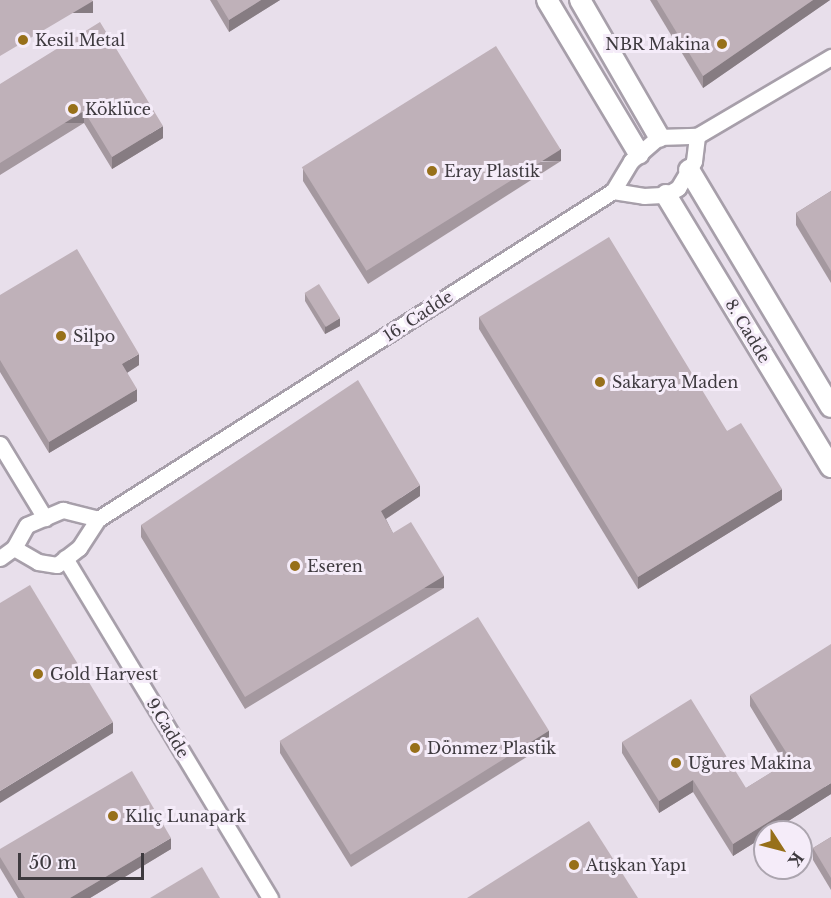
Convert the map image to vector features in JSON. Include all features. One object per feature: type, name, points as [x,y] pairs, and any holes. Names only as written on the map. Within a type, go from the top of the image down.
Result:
[{"type":"street","points":[[547,0],[639,154]]},
{"type":"street","points":[[580,0],[659,137],[697,136],[831,57]]},
{"type":"street","points":[[613,191],[644,196],[666,195],[678,188],[694,161],[697,136]]},
{"type":"street","name":"16. Cadde","points":[[98,519],[613,191],[631,161],[659,137]]},
{"type":"street","name":"8. Cadde","points":[[689,170],[831,407]]},
{"type":"street","name":"8. Cadde","points":[[666,195],[831,467]]},
{"type":"street","points":[[0,444],[45,518]]},
{"type":"street","points":[[0,558],[14,548],[27,525],[63,510],[98,519],[79,548],[57,565],[38,562],[14,548]]},
{"type":"street","name":"9.Cadde","points":[[65,558],[270,898]]},
{"type":"building","name":"Kesil Metal","points":[[0,0],[92,0],[93,1],[0,56]]},
{"type":"building","points":[[217,0],[261,0],[229,20]]},
{"type":"building","name":"NBR Makina","points":[[657,0],[813,0],[703,76]]},
{"type":"building","name":"Köklüce","points":[[100,22],[163,126],[112,157],[84,111],[0,163],[0,84]]},
{"type":"building","name":"Eray Plastik","points":[[496,46],[561,149],[366,271],[302,167]]},
{"type":"building","points":[[831,191],[831,271],[796,213]]},
{"type":"building","name":"Sakarya Maden","points":[[609,237],[727,431],[741,423],[782,489],[638,577],[479,317]]},
{"type":"building","name":"Silpo","points":[[77,249],[139,354],[122,364],[137,389],[49,442],[0,360],[0,295]]},
{"type":"building","points":[[319,284],[340,318],[326,327],[305,293]]},
{"type":"building","name":"Eseren","points":[[358,380],[420,485],[381,511],[393,533],[411,522],[444,576],[245,697],[141,525]]},
{"type":"building","name":"Gold Harvest","points":[[30,585],[113,722],[0,791],[0,603]]},
{"type":"building","name":"Dönmez Plastik","points":[[478,617],[549,731],[351,855],[280,741]]},
{"type":"building","name":"Uğures Makina","points":[[831,644],[831,783],[772,820],[753,820],[753,832],[733,844],[693,780],[659,801],[622,742],[691,699],[746,788],[791,760],[750,695]]},
{"type":"building","name":"Kılıç Lunapark","points":[[132,771],[171,838],[70,898],[25,898],[0,857],[0,849]]},
{"type":"building","name":"Atışkan Yapı","points":[[589,821],[638,898],[467,898]]},
{"type":"building","points":[[831,837],[831,878],[813,848]]},
{"type":"building","points":[[202,867],[220,898],[150,898]]},
{"type":"place","name":"Kesil Metal","points":[[23,40]]},
{"type":"place","name":"NBR Makina","points":[[722,44]]},
{"type":"place","name":"Köklüce","points":[[73,109]]},
{"type":"place","name":"Eray Plastik","points":[[432,171]]},
{"type":"place","name":"Silpo","points":[[61,336]]},
{"type":"place","name":"Sakarya Maden","points":[[600,382]]},
{"type":"place","name":"Eseren","points":[[295,566]]},
{"type":"place","name":"Gold Harvest","points":[[38,674]]},
{"type":"place","name":"Dönmez Plastik","points":[[415,748]]},
{"type":"place","name":"Uğures Makina","points":[[676,763]]},
{"type":"place","name":"Kılıç Lunapark","points":[[113,816]]},
{"type":"place","name":"Atışkan Yapı","points":[[574,865]]}]
